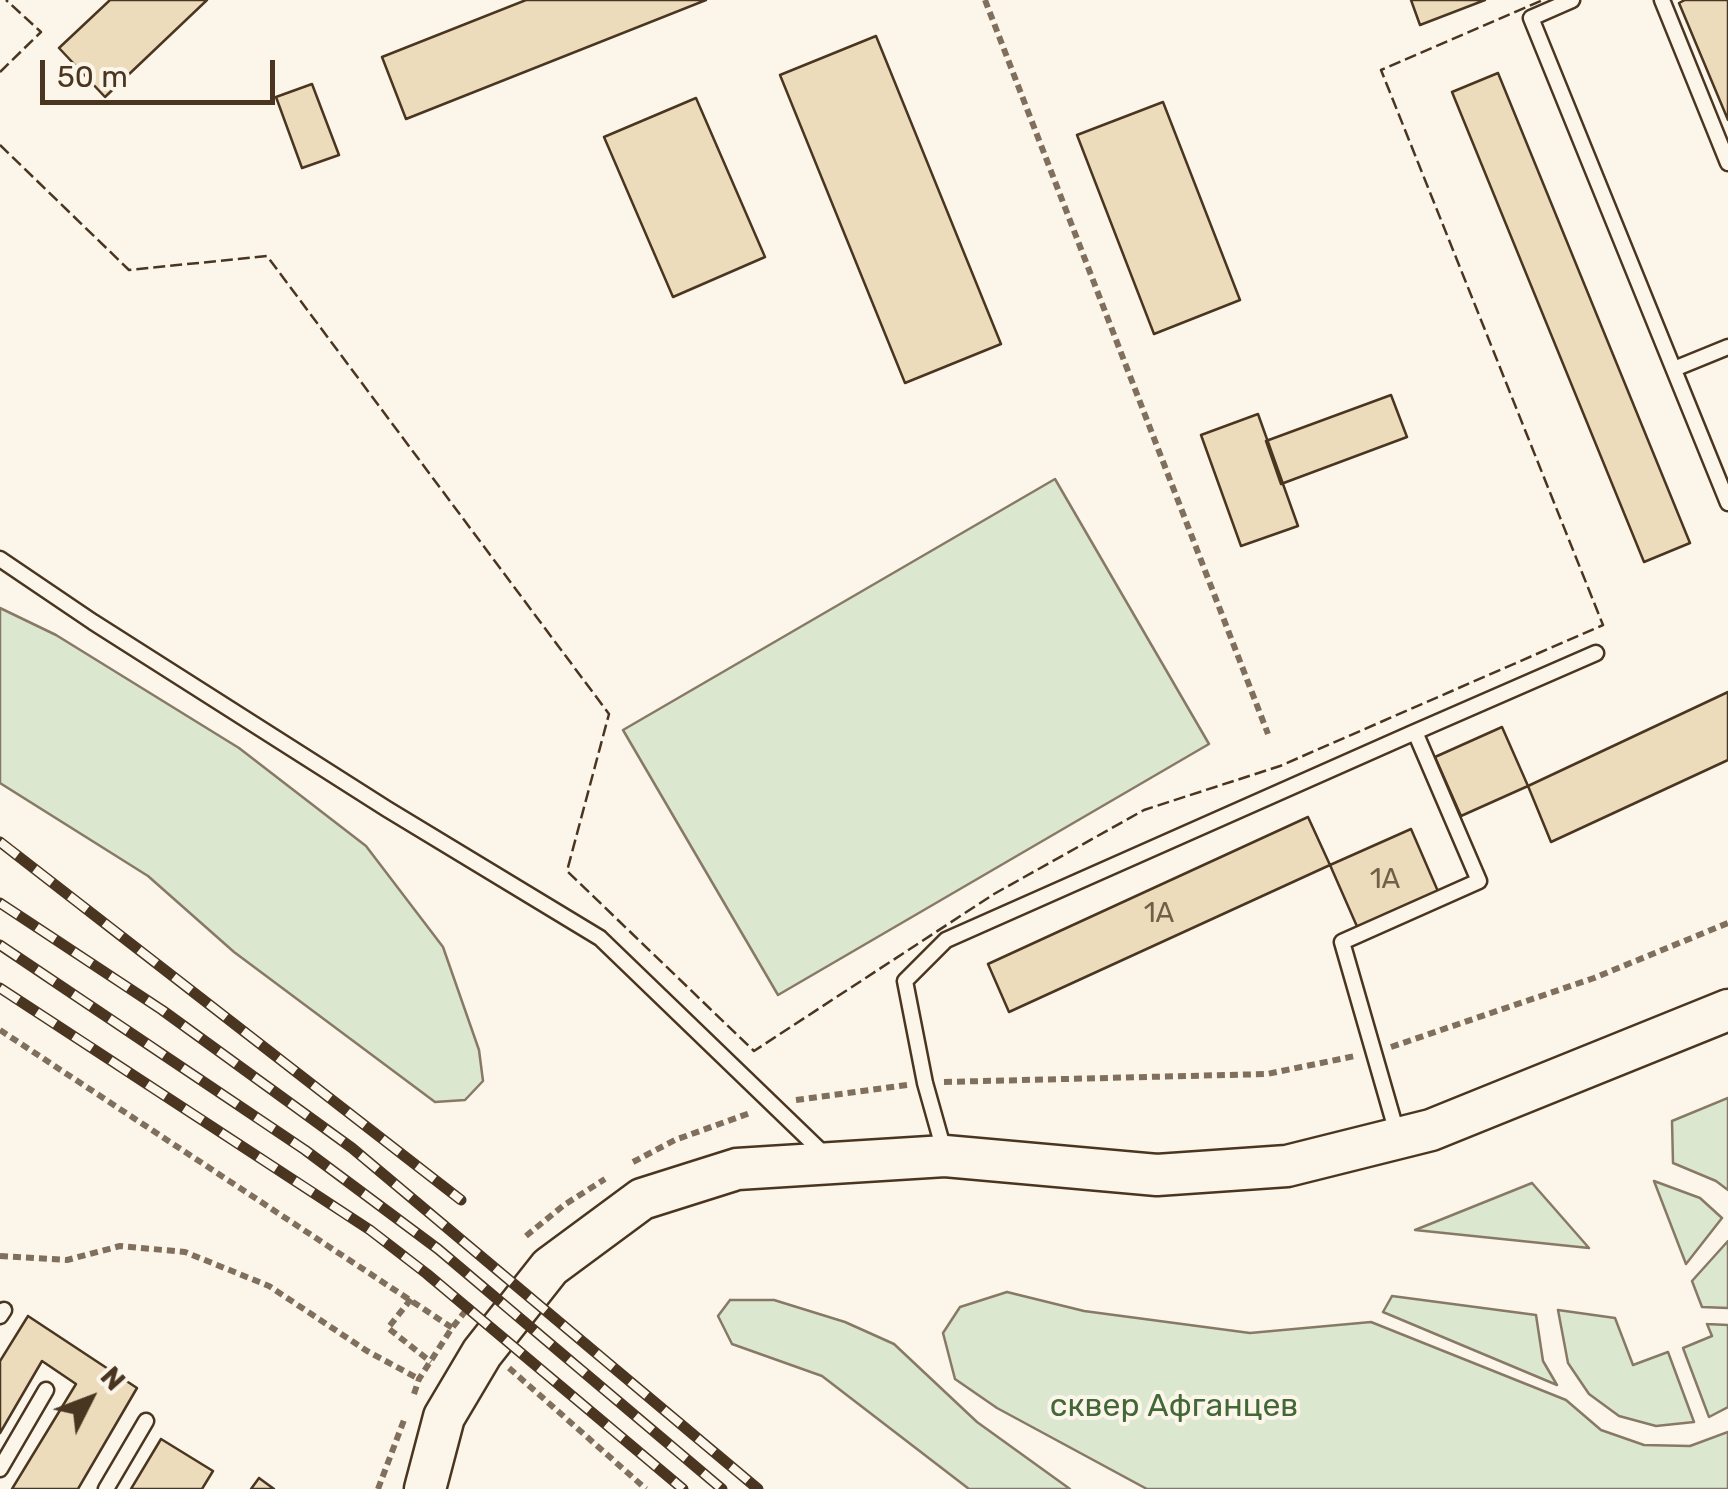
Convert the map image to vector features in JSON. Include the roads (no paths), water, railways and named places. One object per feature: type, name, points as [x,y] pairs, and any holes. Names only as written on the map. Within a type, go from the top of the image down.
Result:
[{"type":"main road","points":[[425,1489],[444,1417],[482,1350],[550,1267],[642,1199],[737,1169],[945,1156],[1157,1175],[1286,1166],[1431,1130],[1728,1010]]},
{"type":"lane","points":[[1572,0],[1531,18],[1728,503]]},
{"type":"lane","points":[[1662,0],[1728,163]]},
{"type":"lane","points":[[1674,369],[1728,346]]},
{"type":"lane","points":[[0,559],[386,809],[600,938],[833,1162]]},
{"type":"lane","points":[[945,1156],[925,1084],[904,981],[946,940],[1596,653]]},
{"type":"lane","points":[[1399,1138],[1342,942],[1479,881],[1415,732]]},
{"type":"lane","points":[[0,1469],[46,1390]]},
{"type":"lane","points":[[106,1489],[146,1421]]},
{"type":"railway","points":[[0,842],[461,1200]]},
{"type":"railway","points":[[0,903],[162,1010],[352,1148],[758,1489]]},
{"type":"railway","points":[[0,945],[305,1150],[438,1249],[722,1489]]},
{"type":"railway","points":[[0,988],[370,1230],[683,1489]]},
{"type":"park label","name":"сквер Афганцев","points":[[1174,1407]]}]
